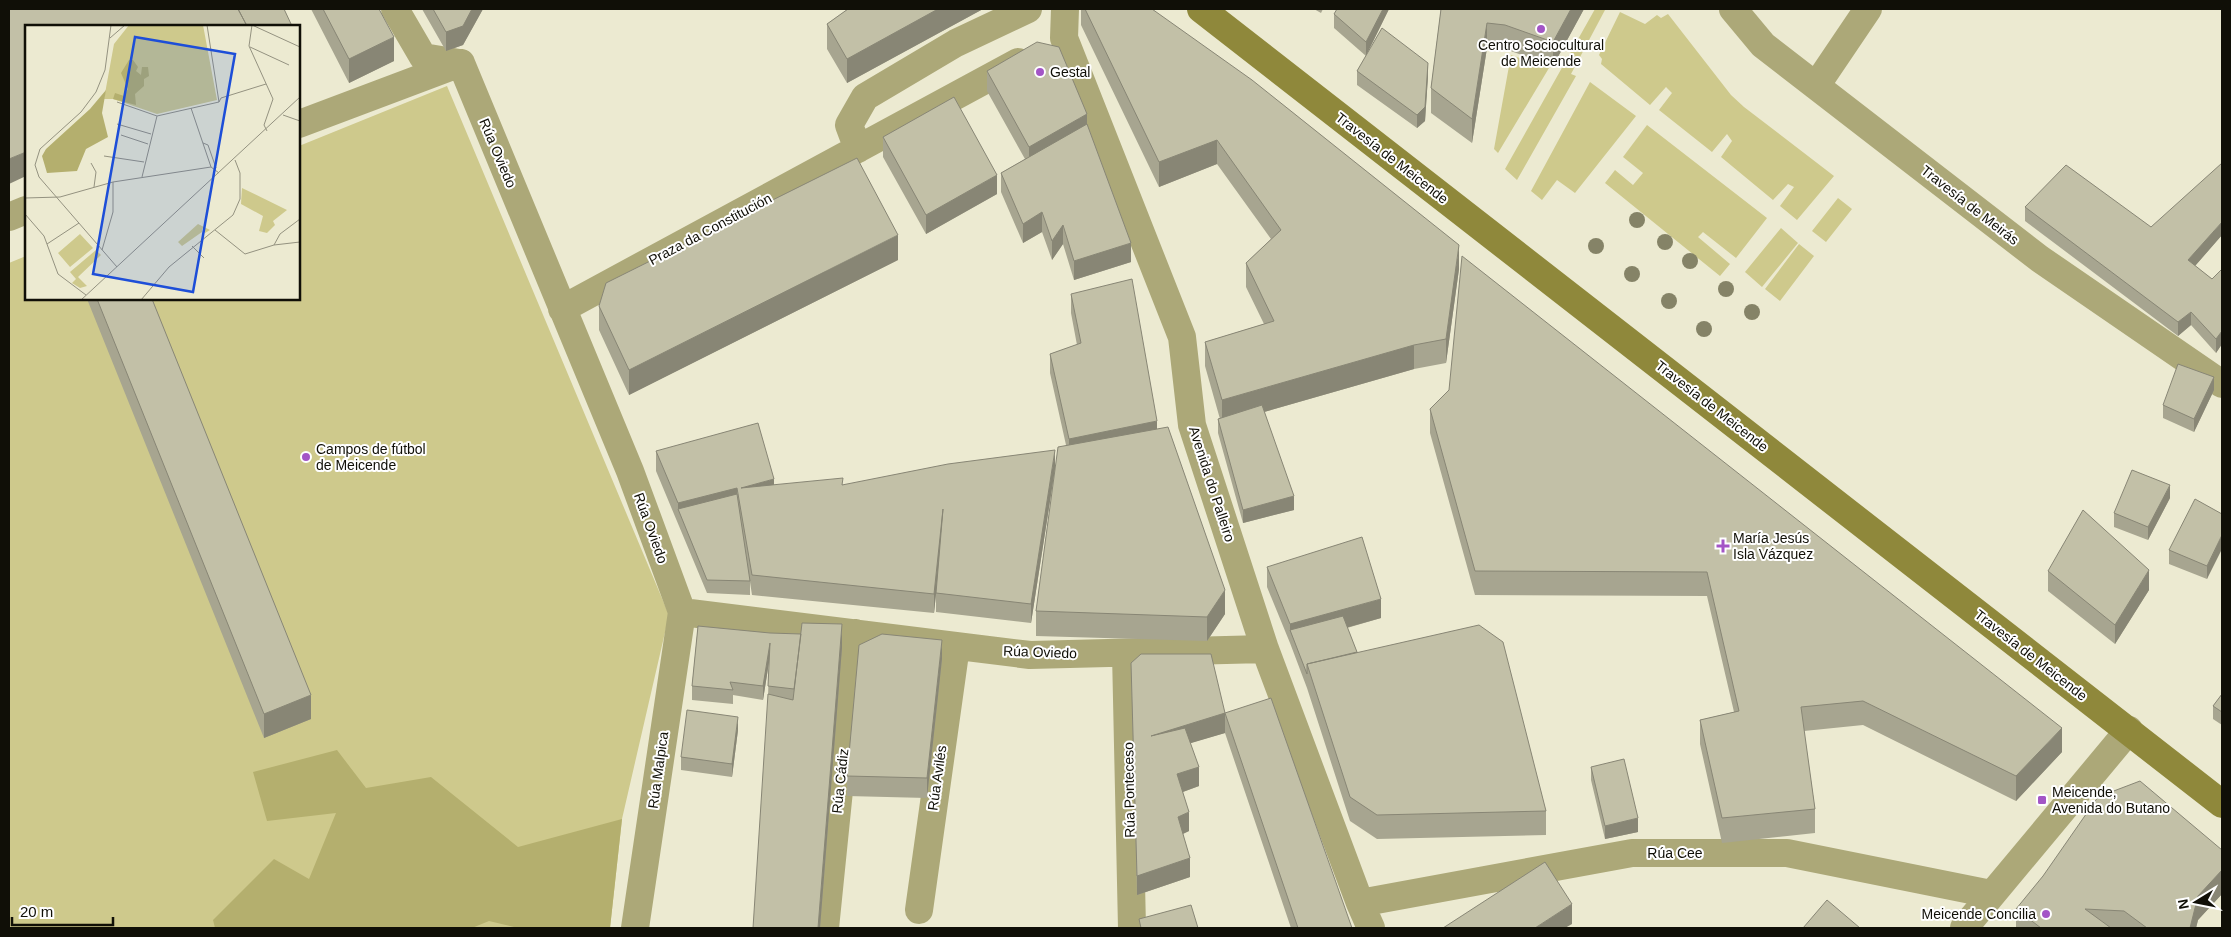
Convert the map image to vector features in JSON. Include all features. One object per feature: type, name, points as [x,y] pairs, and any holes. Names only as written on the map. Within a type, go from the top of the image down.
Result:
[{"type":"main road","name":"Travesía de Meicende","points":[[1201,9],[2222,804]]},
{"type":"street","points":[[395,9],[423,57],[461,63]]},
{"type":"street","points":[[858,149],[849,125],[864,97],[956,43],[1028,9]]},
{"type":"street","points":[[1064,38],[1065,9]]},
{"type":"street","name":"Travesía de Meirás","points":[[1733,9],[1763,45],[2040,259],[2222,384]]},
{"type":"street","points":[[1816,86],[1868,9]]},
{"type":"street","name":"Praza da Constitución","points":[[562,309],[1064,38]]},
{"type":"street","name":"Avenida do Palleiro","points":[[1064,38],[1182,337],[1192,425],[1265,649],[1371,928]]},
{"type":"street","points":[[300,124],[461,63]]},
{"type":"street","name":"Rúa Oviedo","points":[[461,63],[630,471],[682,612],[1030,655],[1265,649]]},
{"type":"street","points":[[9,217],[25,210]]},
{"type":"street","name":"Rúa Malpica","points":[[634,928],[682,612]]},
{"type":"street","name":"Rúa Cádiz","points":[[826,928],[855,633]]},
{"type":"street","name":"Rúa Avilés","points":[[919,910],[956,646]]},
{"type":"street","name":"Rúa Ponteceso","points":[[1126,653],[1132,928]]},
{"type":"street","points":[[1964,928],[2129,730]]},
{"type":"street","name":"Rúa Cee","points":[[1360,903],[1632,853],[1787,853],[1991,894]]},
{"type":"shaded area","points":[[1595,9],[1605,10],[1571,74],[1576,76],[1517,180],[1505,169]]},
{"type":"shaded area","points":[[1620,12],[1645,24],[1657,15],[1661,18],[1668,14],[1731,95],[1834,176],[1797,220],[1780,206],[1794,187],[1788,184],[1773,200],[1721,157],[1732,141],[1727,134],[1712,152],[1659,110],[1672,93],[1666,87],[1650,105],[1601,64],[1602,59],[1599,55]]},
{"type":"shaded area","points":[[1511,55],[1549,68],[1498,153],[1494,149]]},
{"type":"shaded area","points":[[1590,82],[1636,116],[1575,193],[1557,180],[1542,200],[1531,191]]},
{"type":"shaded area","name":"Campos de fútbol de Meicende","points":[[447,86],[669,615],[622,819],[610,928],[9,928],[9,263],[25,256],[25,300],[300,300],[300,146]]},
{"type":"shaded area","points":[[1647,125],[1767,218],[1736,258],[1703,232],[1698,237],[1730,264],[1720,276],[1605,183],[1615,170],[1633,185],[1643,173],[1623,157]]},
{"type":"shaded area","points":[[1838,198],[1852,209],[1826,242],[1812,231]]},
{"type":"shaded area","points":[[1781,228],[1798,243],[1762,287],[1745,272]]},
{"type":"shaded area","points":[[1799,244],[1814,256],[1780,301],[1765,289]]},
{"type":"shaded area","points":[[337,750],[366,788],[431,777],[518,847],[622,819],[610,928],[518,928],[489,921],[472,928],[215,928],[213,920],[274,859],[309,879],[336,813],[267,821],[253,772]]},
{"type":"building","points":[[9,9],[238,9],[246,25],[25,25],[25,152],[9,159]]},
{"type":"building","points":[[238,9],[284,9],[292,25],[246,25]]},
{"type":"building","points":[[323,9],[379,9],[394,37],[349,59]]},
{"type":"building","points":[[433,9],[472,9],[463,26],[446,32]]},
{"type":"building","points":[[848,9],[938,9],[847,59],[827,24]]},
{"type":"building","points":[[1085,9],[1152,9],[1252,80],[1459,245],[1446,339],[1414,345],[1222,400],[1205,342],[1274,321],[1246,263],[1281,230],[1217,140],[1159,162]]},
{"type":"building","points":[[1337,9],[1383,9],[1366,42],[1334,14]]},
{"type":"building","points":[[1441,9],[1571,9],[1553,42],[1505,25],[1487,23],[1472,119],[1431,88]]},
{"type":"building","points":[[1382,28],[1428,63],[1425,107],[1417,115],[1357,71]]},
{"type":"building","points":[[1037,42],[1059,47],[1087,114],[1029,147],[987,71]]},
{"type":"building","points":[[954,97],[997,175],[926,215],[883,137]]},
{"type":"building","points":[[1087,124],[1131,243],[1074,261],[1063,225],[1052,241],[1042,212],[1023,224],[1001,173]]},
{"type":"building","points":[[857,158],[898,235],[629,370],[599,306],[606,283]]},
{"type":"building","points":[[2222,163],[2222,222],[2188,260],[2212,279],[2222,269],[2222,331],[2216,339],[2191,312],[2178,322],[2025,207],[2066,165],[2151,227]]},
{"type":"building","points":[[1462,256],[2062,728],[2016,776],[1863,701],[1801,707],[1815,809],[1722,818],[1700,720],[1739,711],[1707,572],[1475,571],[1430,409],[1449,390]]},
{"type":"building","points":[[1132,279],[1157,421],[1069,439],[1050,354],[1081,343],[1071,294]]},
{"type":"building","points":[[97,300],[152,300],[311,695],[264,714]]},
{"type":"building","points":[[2178,364],[2214,377],[2194,419],[2163,405]]},
{"type":"building","points":[[1262,405],[1294,496],[1243,510],[1218,419]]},
{"type":"building","points":[[758,423],[774,479],[741,488],[843,478],[842,485],[948,464],[1055,450],[1031,604],[936,593],[943,509],[934,594],[752,575],[737,488],[678,503],[656,451]]},
{"type":"building","points":[[1168,427],[1225,590],[1207,617],[1036,611],[1058,447]]},
{"type":"building","points":[[2132,470],[2170,485],[2148,527],[2114,513]]},
{"type":"building","points":[[737,494],[750,581],[707,580],[678,509]]},
{"type":"building","points":[[2195,499],[2222,514],[2222,535],[2207,566],[2169,550]]},
{"type":"building","points":[[2083,510],[2149,570],[2115,625],[2048,571]]},
{"type":"building","points":[[1362,537],[1381,599],[1290,624],[1267,567]]},
{"type":"building","points":[[1343,616],[1357,652],[1307,664],[1307,674],[1290,630]]},
{"type":"building","points":[[802,623],[842,624],[818,928],[753,928],[768,694],[793,700]]},
{"type":"building","points":[[1479,625],[1503,642],[1546,811],[1377,815],[1350,797],[1307,664]]},
{"type":"building","points":[[698,626],[801,634],[794,689],[768,686],[770,643],[763,686],[730,682],[733,690],[692,686]]},
{"type":"building","points":[[882,634],[942,640],[927,778],[847,776],[859,645]]},
{"type":"building","points":[[1141,654],[1211,654],[1225,713],[1151,736],[1185,728],[1199,767],[1177,774],[1189,812],[1178,817],[1190,858],[1137,876],[1131,663]]},
{"type":"building","points":[[2222,694],[2222,712],[2213,706]]},
{"type":"building","points":[[1271,698],[1352,928],[1298,928],[1225,713]]},
{"type":"building","points":[[687,710],[738,717],[732,764],[681,757]]},
{"type":"building","points":[[1624,759],[1638,818],[1605,826],[1591,767]]},
{"type":"building","points":[[2140,781],[2222,850],[2222,870],[2198,896],[2190,928],[2147,928],[2124,911],[2085,909],[2111,928],[2041,928],[2016,909],[2043,876],[2098,797]]},
{"type":"building","points":[[1545,862],[1572,904],[1535,928],[1443,928]]},
{"type":"building","points":[[1827,900],[1860,928],[1803,928]]},
{"type":"building","points":[[1191,905],[1198,928],[1141,928],[1139,919]]},
{"type":"place","name":"Centro Sociocultural de Meicende","points":[[1541,29]]},
{"type":"place","name":"Gestal","points":[[1040,72]]},
{"type":"place","name":"Campos de fútbol de Meicende","points":[[306,457]]},
{"type":"place","name":"María Jesús Isla Vázquez","points":[[1723,546]]},
{"type":"place","name":"Meicende, Avenida do Butano","points":[[2042,800]]},
{"type":"place","name":"Meicende Concilia","points":[[2046,914]]}]
